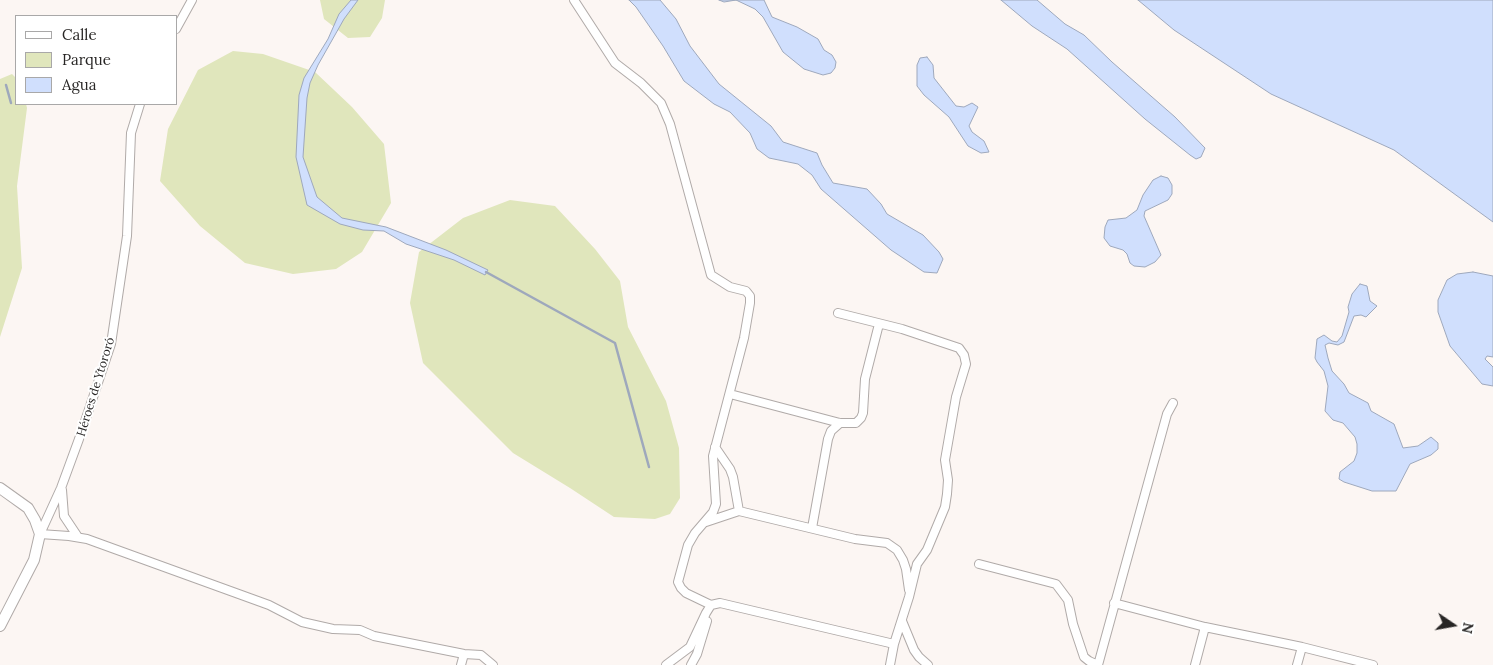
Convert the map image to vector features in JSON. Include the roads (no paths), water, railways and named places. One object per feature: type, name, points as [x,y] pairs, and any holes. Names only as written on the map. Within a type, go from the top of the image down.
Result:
[{"type":"main road","points":[[0,488],[28,508],[36,520],[40,534]]},
{"type":"main road","name":"Héroes de Ytororó","points":[[0,626],[34,560],[40,534]]},
{"type":"street","points":[[178,25],[192,0]]},
{"type":"street","points":[[574,0],[615,63],[641,83],[661,103],[672,133],[711,276],[730,287],[746,291],[750,296],[744,338],[715,447],[716,504],[713,512],[695,533],[688,545],[678,582],[686,593],[711,604],[720,603],[894,644]]},
{"type":"street","name":"Héroes de Ytororó","points":[[40,534],[62,488],[111,344],[127,236],[131,132],[140,105]]},
{"type":"street","points":[[838,313],[902,329],[959,348],[964,354],[966,364],[956,397],[945,460],[948,487],[945,507],[927,550],[917,564],[909,598],[894,644],[890,665]]},
{"type":"street","points":[[730,394],[840,423],[856,423],[862,418],[865,379],[879,324]]},
{"type":"street","points":[[980,564],[1056,584],[1068,600],[1073,624],[1084,657],[1098,665],[1167,414],[1173,403]]},
{"type":"street","points":[[812,528],[828,439],[831,431],[840,423]]},
{"type":"street","points":[[715,447],[734,477],[739,511]]},
{"type":"street","points":[[62,488],[64,516],[78,537]]},
{"type":"street","points":[[703,523],[731,512],[739,511],[855,539],[887,543],[897,550],[906,569],[909,598]]},
{"type":"street","points":[[40,534],[78,537],[268,605],[302,622],[333,629],[360,630],[374,636],[464,654],[481,655],[494,665]]},
{"type":"street","points":[[1114,603],[1205,627],[1302,647],[1373,665]]},
{"type":"street","points":[[666,665],[690,647],[711,604]]},
{"type":"street","points":[[690,665],[697,654],[711,604]]},
{"type":"street","points":[[902,620],[914,650],[928,665]]},
{"type":"street","points":[[1195,665],[1205,627]]},
{"type":"street","points":[[1297,665],[1302,647]]},
{"type":"street","points":[[461,665],[464,654]]},
{"type":"water","points":[[351,0],[358,0],[344,19],[318,65],[310,83],[307,98],[303,157],[317,197],[342,218],[386,227],[446,250],[488,270],[485,275],[454,260],[406,244],[384,231],[363,230],[340,224],[307,205],[296,157],[299,95],[304,78],[328,39],[339,14]]},
{"type":"water","points":[[629,0],[660,0],[676,19],[690,46],[719,84],[771,126],[783,142],[817,153],[833,183],[867,189],[881,204],[887,214],[923,235],[943,259],[937,273],[924,272],[891,250],[821,189],[812,175],[798,164],[769,158],[757,149],[750,133],[730,112],[714,104],[684,81],[663,46]]},
{"type":"water","points":[[719,0],[736,0],[724,2]]},
{"type":"water","points":[[736,0],[764,0],[772,17],[797,27],[818,39],[824,50],[832,55],[836,62],[835,68],[831,73],[823,75],[804,69],[783,52],[763,17],[755,9]]},
{"type":"water","points":[[1001,0],[1037,0],[1065,24],[1084,35],[1175,117],[1205,148],[1201,157],[1196,159],[1190,155],[1145,119],[1067,49],[1032,26]]},
{"type":"water","points":[[1138,0],[1493,0],[1493,222],[1394,150],[1271,94],[1174,30]]},
{"type":"water","points":[[927,57],[933,65],[934,78],[956,106],[964,107],[972,103],[978,107],[969,126],[972,132],[984,141],[989,152],[981,153],[968,146],[949,117],[924,95],[917,86],[917,65],[920,58]]},
{"type":"water","points":[[1161,176],[1168,178],[1172,185],[1172,194],[1168,200],[1145,211],[1144,216],[1161,255],[1155,262],[1145,267],[1134,266],[1130,263],[1127,254],[1123,250],[1110,246],[1104,238],[1105,227],[1108,220],[1126,218],[1137,210],[1143,195],[1153,180]]},
{"type":"water","points":[[1473,272],[1493,276],[1493,357],[1487,356],[1485,359],[1493,367],[1493,386],[1482,384],[1450,346],[1438,312],[1438,300],[1447,280],[1457,274]]},
{"type":"water","points":[[1360,284],[1367,286],[1370,301],[1377,306],[1366,317],[1361,315],[1354,316],[1344,342],[1338,345],[1329,343],[1325,345],[1332,371],[1344,384],[1349,393],[1368,403],[1371,411],[1394,424],[1403,448],[1418,446],[1431,437],[1438,443],[1438,449],[1431,455],[1410,464],[1396,491],[1372,491],[1339,479],[1340,472],[1354,461],[1357,453],[1357,444],[1355,437],[1343,423],[1333,420],[1325,411],[1328,386],[1324,371],[1315,358],[1317,339],[1324,335],[1337,342],[1342,336],[1352,294]]},
{"type":"waterway","points":[[6,85],[11,103]]},
{"type":"waterway","points":[[486,272],[615,343],[649,467]]}]
